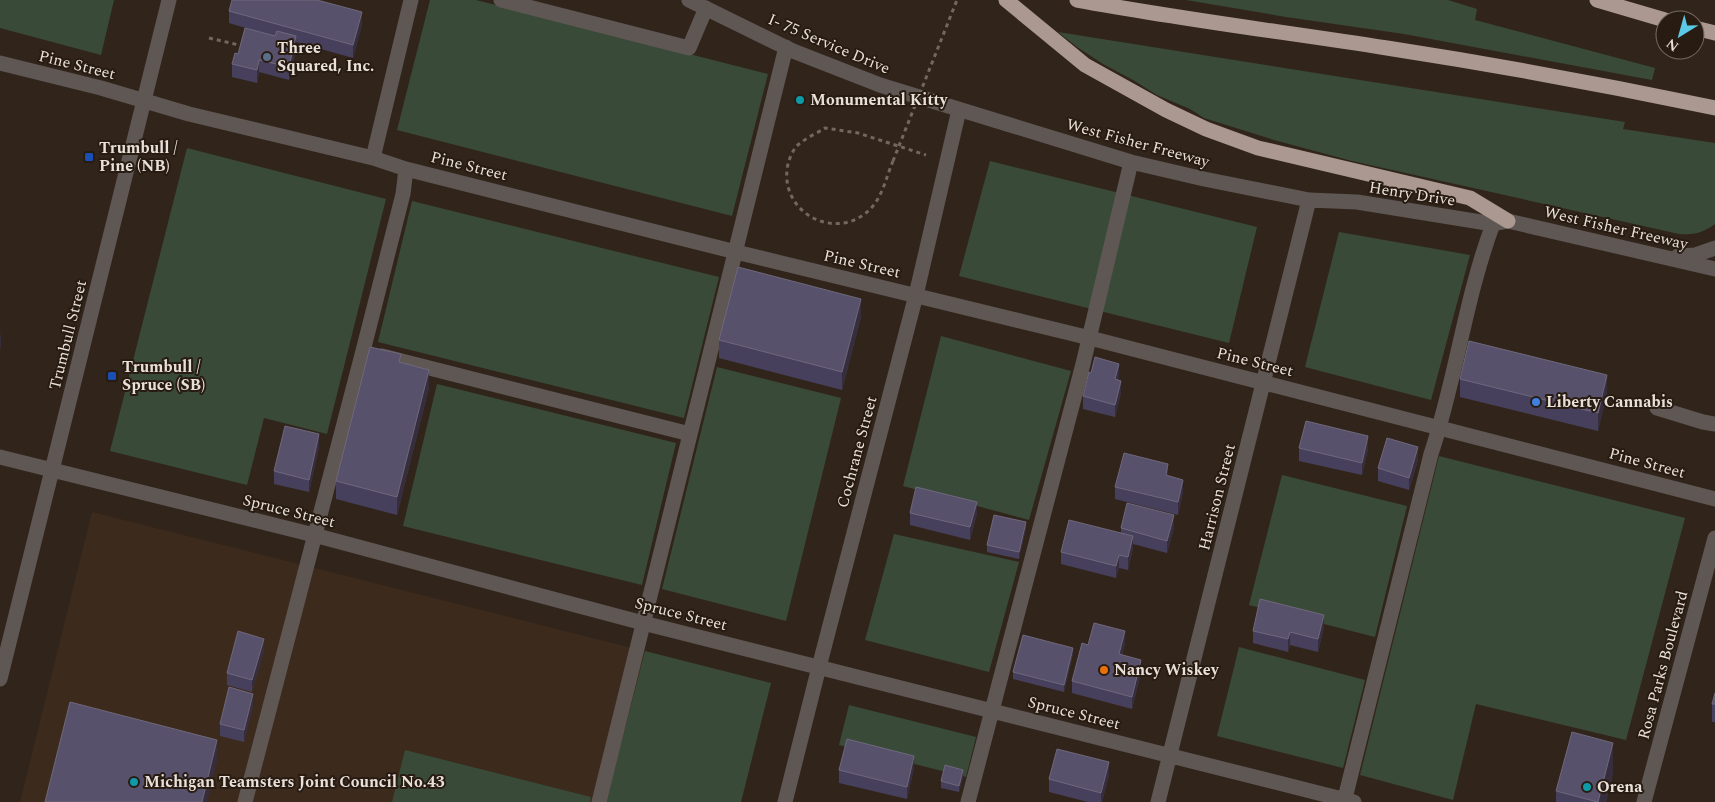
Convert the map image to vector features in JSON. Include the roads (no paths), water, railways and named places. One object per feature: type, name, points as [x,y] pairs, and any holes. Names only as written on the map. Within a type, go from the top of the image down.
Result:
[{"type":"highway","points":[[1006,0],[1085,65],[1166,110],[1206,129],[1258,148],[1470,198],[1508,221]]},
{"type":"highway","points":[[1077,0],[1199,21],[1521,70],[1715,108]]},
{"type":"highway","points":[[1597,0],[1655,17]]},
{"type":"street","name":"Trumbull Street","points":[[0,679],[169,0]]},
{"type":"street","points":[[373,158],[411,0]]},
{"type":"street","points":[[501,0],[689,48],[706,8]]},
{"type":"street","name":"I- 75 Service Drive","points":[[689,0],[786,47],[880,85],[959,110]]},
{"type":"street","points":[[599,802],[786,47]]},
{"type":"street","name":"Pine Street","points":[[0,64],[101,88],[189,114],[373,158],[736,252],[1090,338],[1715,499]]},
{"type":"street","name":"West Fisher Freeway","points":[[959,110],[1131,162],[1310,200]]},
{"type":"street","name":"Cochrane Street","points":[[785,802],[916,295],[959,110]]},
{"type":"street","points":[[968,802],[1090,338],[1131,162]]},
{"type":"street","points":[[245,802],[403,194],[406,168]]},
{"type":"street","name":"Henry Drive","points":[[1310,200],[1357,202],[1493,224],[1508,221]]},
{"type":"street","name":"Harrison Street","points":[[1158,802],[1310,200]]},
{"type":"street","name":"West Fisher Freeway","points":[[1508,221],[1715,269]]},
{"type":"street","points":[[1348,801],[1431,454],[1440,427],[1482,254],[1493,224]]},
{"type":"street","points":[[1666,257],[1695,255],[1715,248]]},
{"type":"street","points":[[363,351],[690,434]]},
{"type":"street","points":[[1657,408],[1715,424]]},
{"type":"street","name":"Spruce Street","points":[[0,457],[314,535],[643,623],[1348,801]]},
{"type":"street","name":"Rosa Parks Boulevard","points":[[1644,802],[1715,538]]},
{"type":"place","name":"Three Squared, Inc.","points":[[267,57]]},
{"type":"place","name":"Monumental Kitty","points":[[800,100]]},
{"type":"place","name":"Trumbull / Pine (NB)","points":[[89,157]]},
{"type":"place","name":"Trumbull / Spruce (SB)","points":[[112,376]]},
{"type":"place","name":"Liberty Cannabis","points":[[1536,402]]},
{"type":"place","name":"Nancy Wiskey","points":[[1104,670]]},
{"type":"place","name":"Michigan Teamsters Joint Council No.43","points":[[134,782]]},
{"type":"place","name":"Orena","points":[[1587,787]]}]
